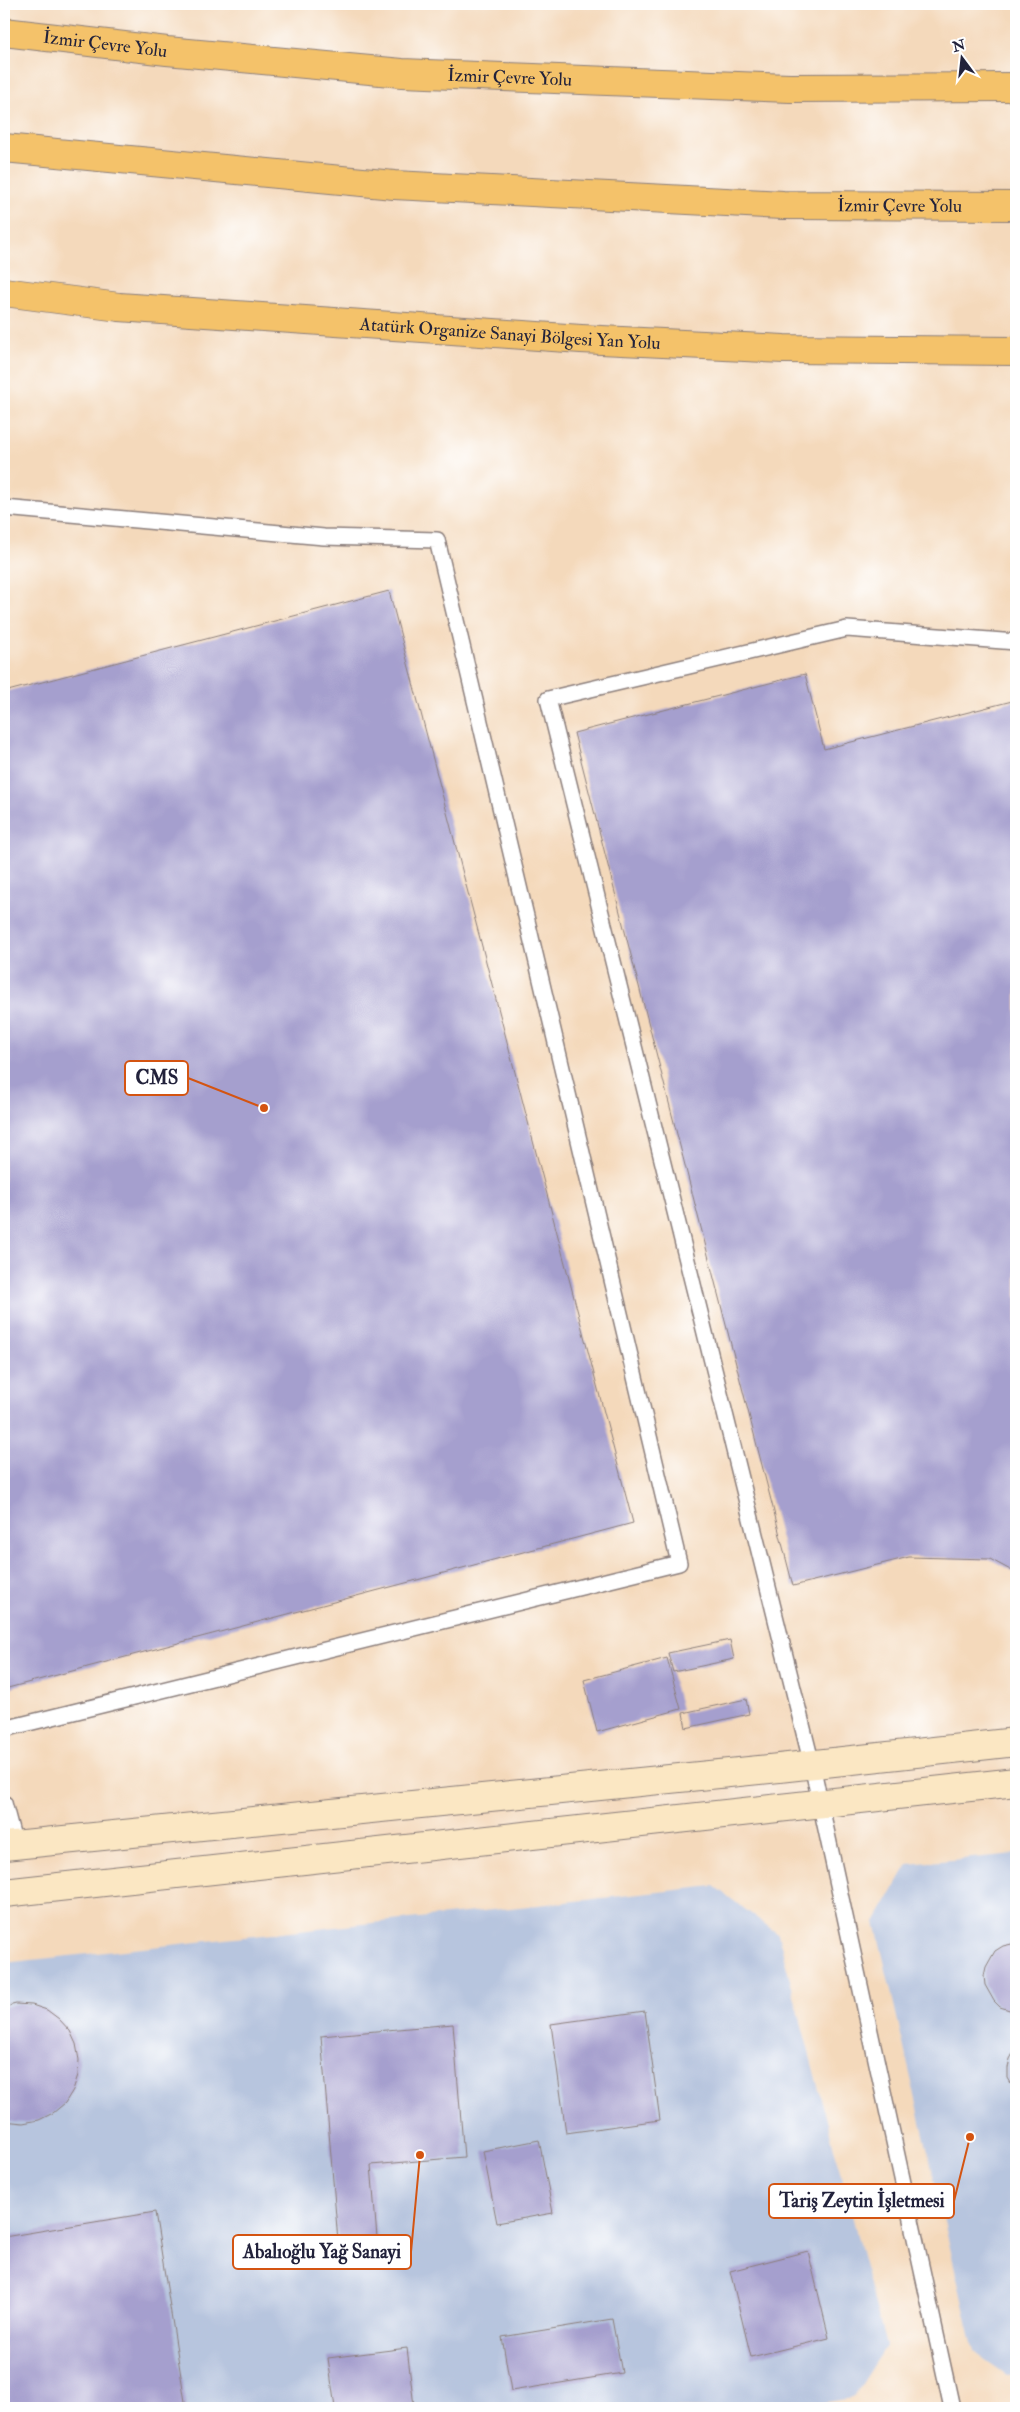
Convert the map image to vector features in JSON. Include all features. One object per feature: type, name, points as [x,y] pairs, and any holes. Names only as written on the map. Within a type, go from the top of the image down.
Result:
[{"type":"main road","name":"İzmir Çevre Yolu","points":[[4,32],[167,51],[402,73],[790,88],[1016,87]]},
{"type":"main road","name":"İzmir Çevre Yolu","points":[[4,148],[394,185],[783,205],[1016,206]]},
{"type":"main road","name":"Atatürk Organize Sanayi Bölgesi Yan Yolu","points":[[4,292],[119,307],[581,340],[784,349],[1016,351]]},
{"type":"street","points":[[9,1846],[812,1765],[1016,1742]]},
{"type":"street","points":[[4,1893],[1016,1782]]},
{"type":"lane","points":[[4,508],[324,537],[437,540],[679,1563],[4,1729]]},
{"type":"lane","points":[[952,2408],[812,1765],[548,699],[848,629],[1016,642]]},
{"type":"lane","points":[[4,1804],[9,1846]]},
{"type":"shaded area","points":[[1016,1854],[1016,2374],[1007,2375],[974,2352],[875,1922],[908,1864]]},
{"type":"shaded area","points":[[714,1886],[778,1934],[886,2346],[853,2398],[786,2408],[4,2408],[4,1963]]},
{"type":"building","points":[[389,591],[633,1523],[4,1689],[4,692]]},
{"type":"building","points":[[805,674],[824,749],[1016,700],[1016,1573],[990,1559],[909,1557],[793,1586],[574,733]]},
{"type":"building","points":[[730,1640],[734,1659],[673,1672],[668,1653]]},
{"type":"building","points":[[667,1658],[681,1709],[597,1732],[584,1680]]},
{"type":"building","points":[[746,1699],[749,1714],[686,1728],[683,1713]]},
{"type":"building","points":[[1016,1943],[1016,2012],[1000,2007],[994,2001],[985,1985],[984,1976],[986,1967],[995,1951],[1003,1946]]},
{"type":"building","points":[[16,2004],[32,2005],[47,2010],[59,2019],[70,2031],[76,2044],[79,2060],[78,2075],[73,2090],[65,2103],[53,2113],[39,2120],[23,2123],[4,2121],[4,2007]]},
{"type":"building","points":[[645,2011],[660,2120],[566,2133],[551,2024]]},
{"type":"building","points":[[453,2024],[464,2157],[371,2165],[379,2262],[340,2265],[321,2036]]},
{"type":"building","points":[[1016,2048],[1016,2092],[1008,2078],[1008,2068]]},
{"type":"building","points":[[539,2140],[553,2213],[497,2223],[483,2151]]},
{"type":"building","points":[[155,2212],[186,2408],[4,2408],[4,2237]]},
{"type":"building","points":[[808,2251],[829,2338],[751,2357],[730,2271]]},
{"type":"building","points":[[612,2319],[622,2373],[511,2391],[502,2337]]},
{"type":"building","points":[[407,2348],[414,2406],[335,2408],[328,2358]]},
{"type":"place","name":"CMS","points":[[264,1108]]},
{"type":"place","name":"Tariş Zeytin İşletmesi","points":[[970,2137]]},
{"type":"place","name":"Abalıoğlu Yağ Sanayi","points":[[420,2155]]}]
